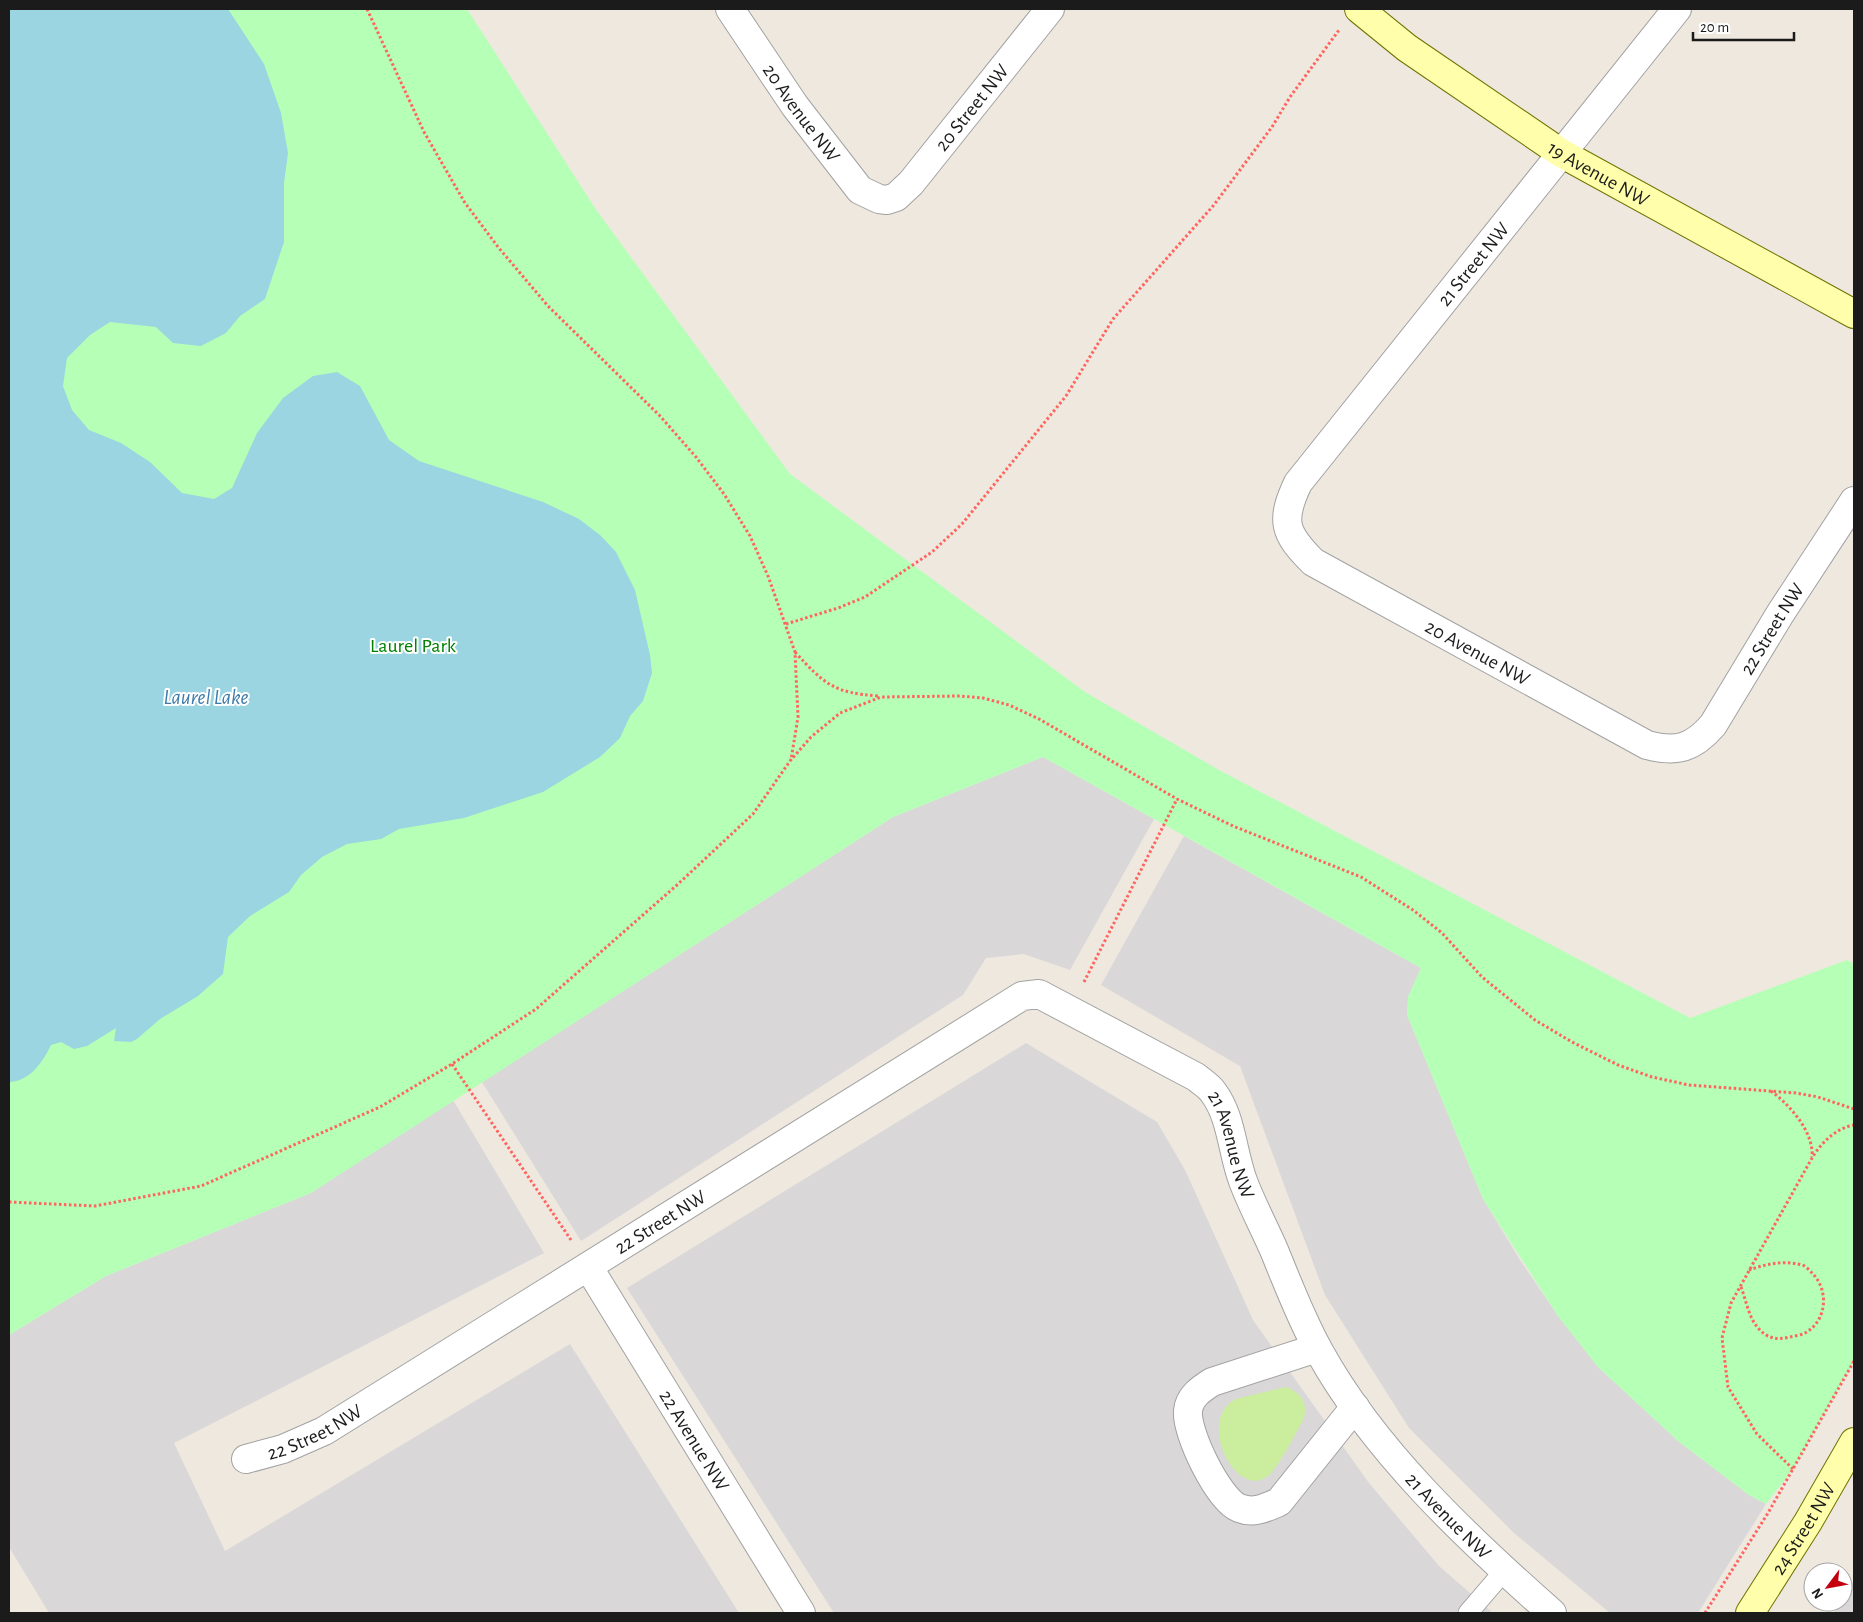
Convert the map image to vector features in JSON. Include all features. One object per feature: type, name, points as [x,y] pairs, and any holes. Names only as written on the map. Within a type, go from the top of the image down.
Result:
[{"type":"street","name":"20 Avenue NW","points":[[730,9],[795,106],[860,190],[887,200]]},
{"type":"street","name":"20 Street NW","points":[[887,200],[896,197],[911,183],[1050,9]]},
{"type":"street","name":"19 Avenue NW","points":[[1359,9],[1407,48],[1561,154],[1854,314]]},
{"type":"street","name":"21 Street NW","points":[[1287,528],[1286,512],[1298,483],[1677,9]]},
{"type":"street","name":"22 Street NW","points":[[1683,748],[1701,739],[1713,725],[1780,614],[1854,501]]},
{"type":"street","name":"20 Avenue NW","points":[[1287,528],[1298,547],[1313,562],[1647,744],[1665,749],[1683,748]]},
{"type":"street","name":"22 Street NW","points":[[246,1459],[283,1449],[324,1431],[589,1268],[1022,996],[1039,994],[1070,1010]]},
{"type":"street","name":"21 Avenue NW","points":[[1070,1010],[1142,1050],[1196,1077],[1212,1090],[1222,1107],[1229,1127],[1233,1150],[1243,1181],[1317,1348],[1356,1407],[1412,1476],[1504,1571],[1552,1613]]},
{"type":"street","name":"22 Avenue NW","points":[[589,1268],[801,1613]]},
{"type":"street","points":[[1317,1348],[1212,1382],[1197,1392],[1190,1401],[1188,1411],[1190,1426],[1200,1453],[1219,1489],[1228,1500],[1247,1510],[1263,1510],[1279,1502],[1356,1407]]},
{"type":"street","name":"24 Street NW","points":[[1750,1613],[1808,1522],[1854,1442]]},
{"type":"lane","points":[[1468,1613],[1504,1571]]},
{"type":"path","points":[[367,9],[424,132],[465,203],[498,247],[548,306],[660,416],[696,457],[724,494],[750,536],[768,576],[795,652],[798,716],[791,760]]},
{"type":"path","points":[[786,624],[838,608],[865,597],[932,552],[962,524],[1066,396],[1113,319],[1213,206],[1328,43]]},
{"type":"path","points":[[795,652],[810,668],[837,690],[850,694],[881,697],[960,696],[983,698],[1009,705],[1039,719],[1178,799],[1233,826],[1361,877],[1388,893],[1442,933],[1499,992],[1535,1020],[1579,1046],[1618,1065],[1652,1077],[1719,1088],[1770,1091],[1818,1097],[1854,1109]]},
{"type":"path","points":[[9,1202],[95,1206],[201,1186],[380,1107],[452,1064],[536,1009],[677,885],[753,814],[791,760],[811,737],[840,713],[881,697]]},
{"type":"path","points":[[1070,1010],[1178,799]]},
{"type":"path","points":[[452,1064],[589,1268]]},
{"type":"path","points":[[1770,1091],[1782,1100],[1809,1137],[1813,1147],[1812,1158]]},
{"type":"path","points":[[1793,1469],[1757,1434],[1728,1387],[1722,1338],[1731,1303],[1818,1147],[1847,1126],[1854,1125]]},
{"type":"path","points":[[1740,1287],[1753,1320],[1766,1336],[1785,1338],[1805,1333],[1820,1319],[1825,1297],[1818,1280],[1804,1265],[1781,1262],[1749,1270]]},
{"type":"path","points":[[1705,1613],[1793,1469],[1854,1361]]},
{"type":"shaded area","points":[[1043,757],[1154,819],[1070,970],[1024,954],[986,958],[963,995],[581,1241],[482,1082],[893,817]]},
{"type":"shaded area","points":[[1184,836],[1421,968],[1408,997],[1407,1015],[1483,1199],[1520,1260],[1558,1316],[1598,1367],[1678,1441],[1749,1495],[1766,1504],[1698,1613],[1610,1613],[1514,1533],[1409,1428],[1325,1295],[1240,1066],[1101,985]]},
{"type":"shaded area","points":[[1026,1043],[1157,1122],[1185,1170],[1253,1320],[1369,1483],[1439,1566],[1493,1613],[834,1613],[627,1288]]},
{"type":"shaded area","points":[[453,1100],[544,1253],[174,1443],[225,1551],[570,1344],[739,1613],[49,1613],[9,1547],[9,1335],[106,1276],[311,1193]]},
{"type":"shaded area","points":[[1854,1580],[1854,1613],[1834,1613],[1853,1612]]},
{"type":"green space","name":"Laurel Park","points":[[9,9],[467,9],[597,211],[790,474],[1085,692],[1219,770],[1690,1018],[1847,960],[1854,964],[1854,1361],[1793,1469],[1766,1504],[1749,1495],[1678,1441],[1598,1367],[1558,1316],[1483,1199],[1407,1015],[1408,997],[1421,968],[1043,757],[893,817],[311,1193],[106,1276],[9,1335]]},
{"type":"green space","points":[[1286,1387],[1296,1392],[1302,1399],[1305,1409],[1303,1420],[1282,1458],[1268,1476],[1256,1481],[1244,1477],[1233,1468],[1225,1454],[1220,1439],[1219,1423],[1224,1409],[1236,1399]]},
{"type":"water","name":"Laurel Lake","points":[[9,9],[228,9],[264,64],[281,113],[288,153],[284,183],[284,242],[265,299],[240,316],[226,333],[201,346],[173,343],[156,327],[110,322],[90,335],[67,358],[63,386],[72,410],[89,430],[121,443],[150,462],[182,493],[214,499],[232,488],[257,433],[283,398],[313,376],[337,372],[360,386],[389,440],[419,461],[543,502],[579,519],[600,535],[616,552],[635,590],[650,655],[652,673],[643,701],[630,716],[620,738],[600,757],[543,792],[464,818],[399,829],[381,839],[347,844],[322,857],[301,875],[289,892],[250,916],[228,937],[223,974],[198,996],[160,1019],[131,1042],[114,1041],[116,1028],[87,1046],[74,1049],[61,1042],[51,1045],[44,1058],[29,1075],[23,1079],[9,1082]]}]
